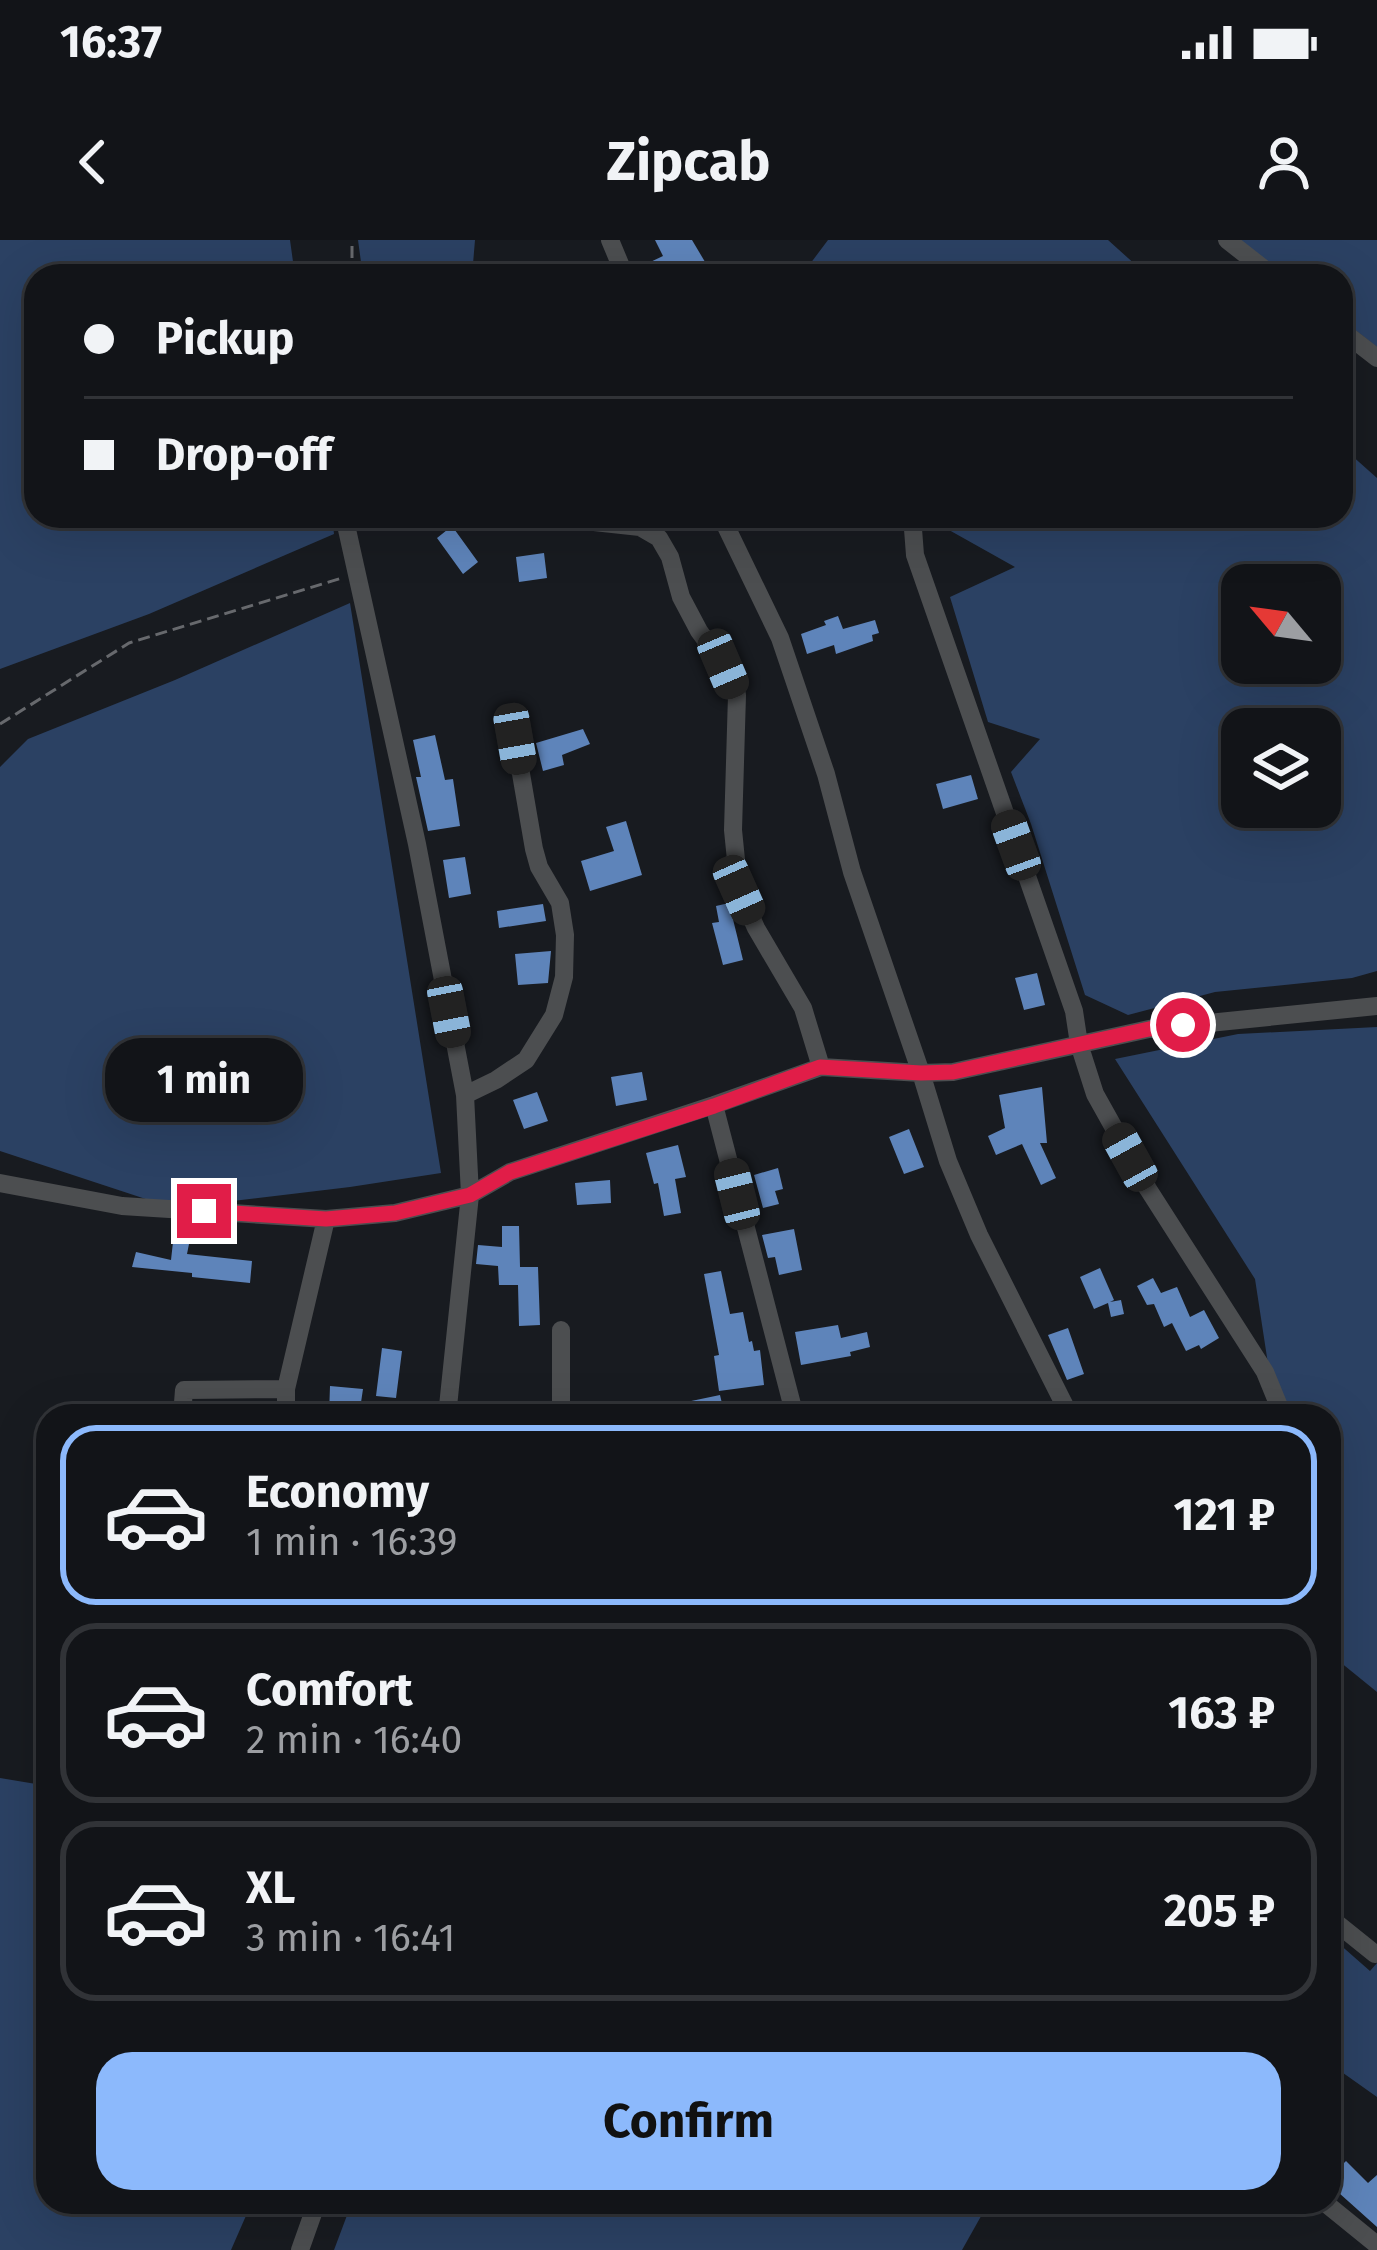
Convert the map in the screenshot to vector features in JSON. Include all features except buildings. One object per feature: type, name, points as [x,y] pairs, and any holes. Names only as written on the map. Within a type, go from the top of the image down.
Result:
[{"type":"street","points":[[1227,240],[1258,264]]},
{"type":"street","points":[[1353,339],[1377,358]]},
{"type":"street","points":[[346,528],[417,844],[465,1095],[470,1195],[448,1404]]},
{"type":"street","points":[[643,528],[659,538],[670,557],[681,597],[737,695],[733,830],[739,890],[755,928],[803,1009],[820,1067]]},
{"type":"street","points":[[727,528],[780,638],[948,1161],[1064,1404]]},
{"type":"street","points":[[913,528],[915,555],[1074,1011],[1095,1094],[1148,1189],[1265,1372],[1278,1404]]},
{"type":"street","points":[[465,1095],[526,1060],[554,1015],[564,977],[560,903],[534,849],[515,739]]},
{"type":"street","points":[[0,1183],[122,1206],[326,1219],[395,1213],[470,1195],[510,1172],[820,1067],[953,1072],[1149,1029],[1377,1006]]},
{"type":"street","points":[[714,1106],[792,1404]]},
{"type":"street","points":[[286,1404],[326,1219]]},
{"type":"street","points":[[561,1330],[561,1404]]},
{"type":"street","points":[[183,1404],[184,1390],[286,1389]]},
{"type":"street","points":[[1341,1927],[1375,1954]]},
{"type":"street","points":[[300,2250],[313,2214]]},
{"type":"street","points":[[1339,2214],[1377,2245]]},
{"type":"path","points":[[0,724],[129,643],[355,574]]},
{"type":"shaded area","points":[[0,240],[290,240],[293,264],[24,264],[24,528],[333,528],[334,534],[149,614],[0,669]]},
{"type":"shaded area","points":[[358,240],[475,240],[473,264],[361,262]]},
{"type":"shaded area","points":[[828,240],[1108,240],[1135,264],[810,264]]},
{"type":"shaded area","points":[[1240,240],[1377,240],[1377,347],[1353,328],[1353,264],[1271,264]]},
{"type":"shaded area","points":[[1353,457],[1377,478],[1377,971],[1352,978],[1215,992],[1128,1015],[1085,995],[1011,772],[1040,739],[988,722],[950,597],[1015,567],[945,528],[1353,528]]},
{"type":"shaded area","points":[[350,603],[441,1173],[173,1208],[0,1151],[0,767],[28,739]]},
{"type":"shaded area","points":[[1377,1027],[1377,1692],[1341,1663],[1341,1404],[1274,1404],[1255,1279],[1115,1059],[1238,1034]]},
{"type":"shaded area","points":[[0,1778],[36,1784],[36,2214],[247,2214],[231,2250],[0,2250]]},
{"type":"shaded area","points":[[1341,1946],[1370,1971],[1377,1963],[1377,2097],[1341,2072]]},
{"type":"shaded area","points":[[348,2214],[982,2214],[962,2250],[334,2250]]},
{"type":"route","points":[[204,1211],[326,1219],[395,1213],[470,1195],[510,1172],[820,1067],[953,1072],[1183,1025]]}]
